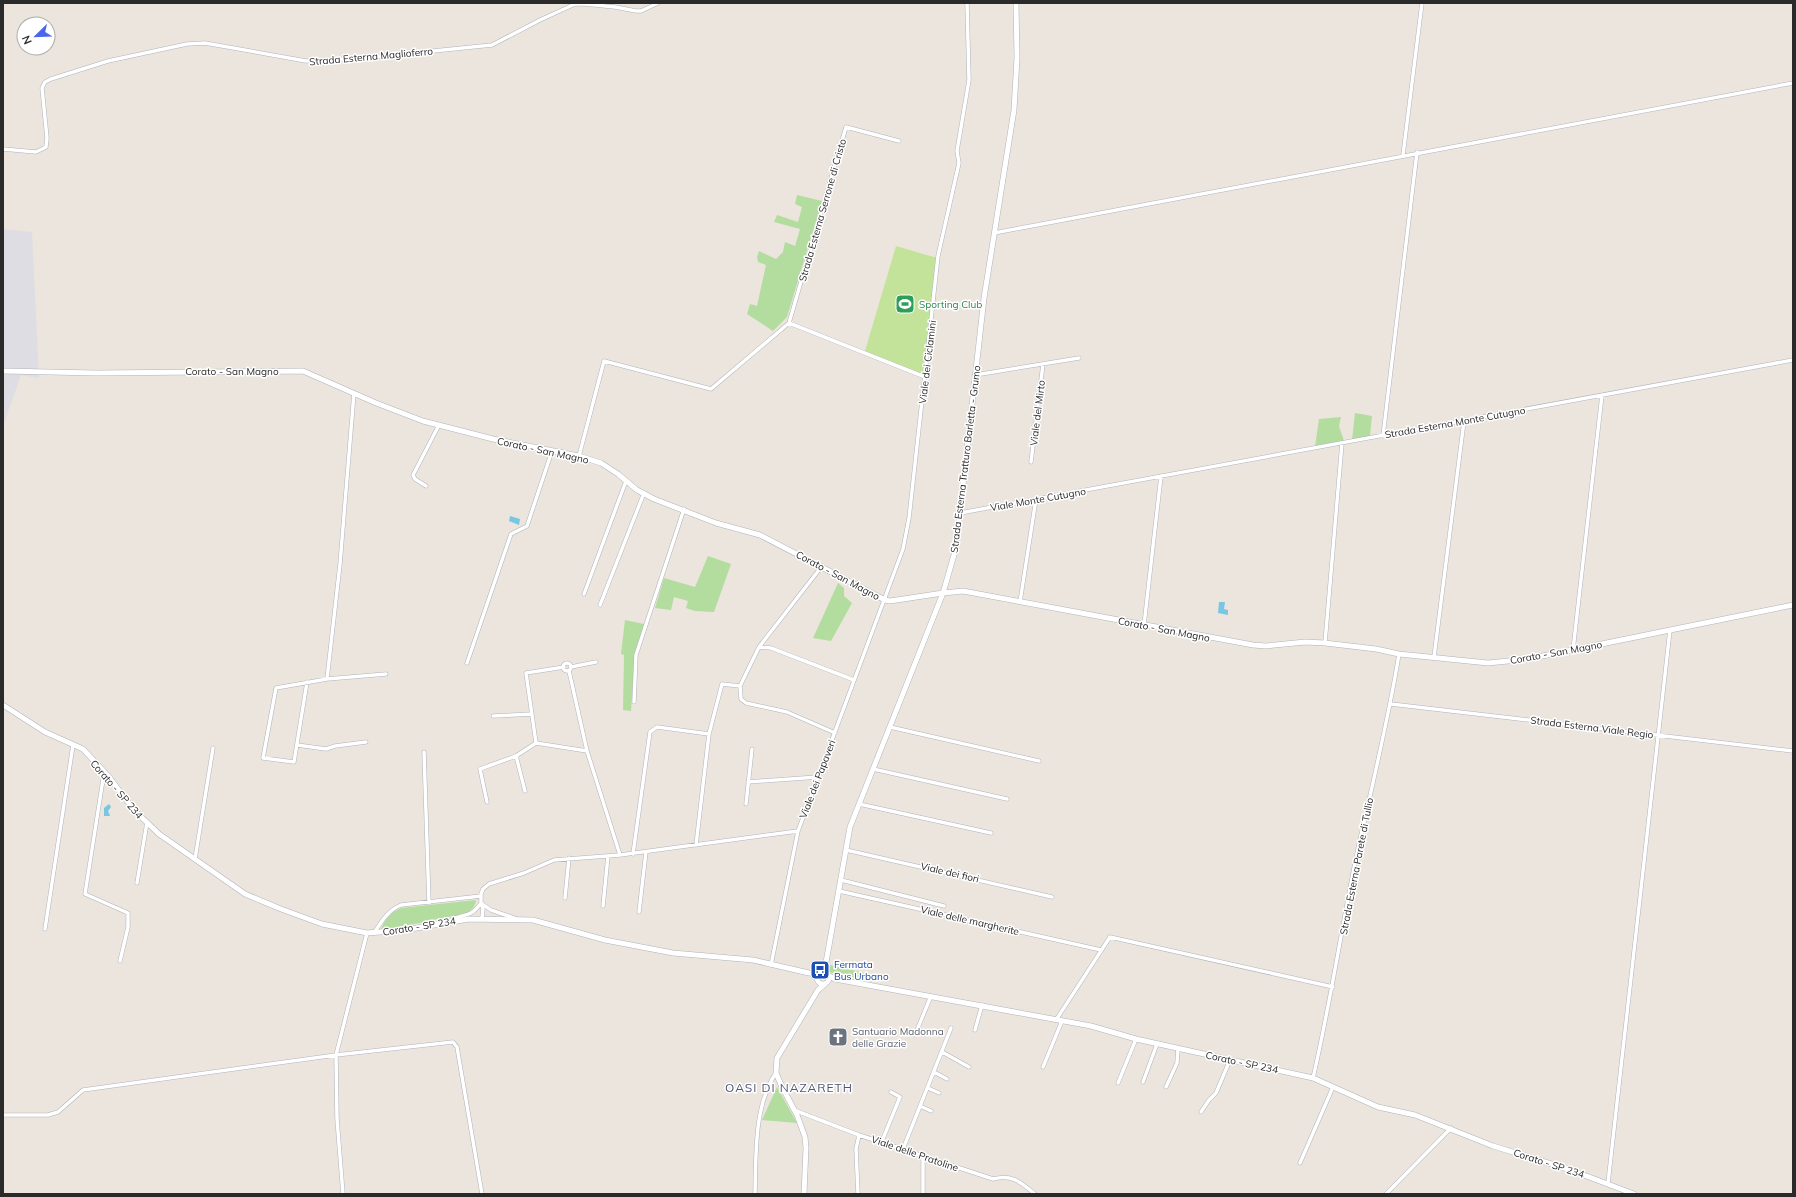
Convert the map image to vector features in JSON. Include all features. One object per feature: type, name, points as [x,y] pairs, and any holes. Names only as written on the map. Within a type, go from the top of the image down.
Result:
[{"type":"main road","name":"Strada Esterna Tratturo Barletta - Grumo","points":[[825,976],[850,827],[943,593],[956,548],[975,375],[994,233],[1014,110],[1017,58],[1016,3]]},
{"type":"main road","name":"Corato - San Magno","points":[[3,371],[303,371],[423,421],[493,439],[579,456],[601,463],[644,493],[716,523],[760,535],[885,600],[890,601],[919,598],[943,593],[963,592],[1253,645],[1266,646],[1305,642],[1325,643],[1376,649],[1399,654],[1488,663],[1528,659],[1793,605]]},
{"type":"main road","name":"Corato - SP 234","points":[[3,705],[45,732],[83,749],[104,772],[134,810],[146,822],[159,834],[195,860],[245,894],[322,924],[374,933],[405,930],[448,922],[482,918],[532,920],[605,940],[673,953],[754,960],[835,979],[1091,1026],[1157,1044],[1313,1078],[1378,1106],[1451,1128],[1493,1146],[1555,1164],[1608,1183],[1622,1192],[1634,1194]]},
{"type":"main road","name":"Corato - SP 234","points":[[809,973],[818,981],[825,976]]},
{"type":"main road","points":[[818,990],[818,981],[825,976]]},
{"type":"main road","points":[[804,1194],[805,1137],[776,1073],[777,1058],[825,976]]},
{"type":"street","name":"Strada Esterna Maglioferro","points":[[3,149],[36,152],[46,147],[47,138],[42,88],[45,82],[52,78],[75,72],[108,60],[187,44],[205,43],[306,62],[365,58],[492,45],[575,4],[615,7],[641,11],[658,3]]},
{"type":"street","name":"Viale dei Ciclamini","points":[[885,600],[903,549],[909,518],[926,377],[938,256],[959,163],[957,151],[970,80],[967,3]]},
{"type":"street","points":[[1403,155],[1422,3]]},
{"type":"street","points":[[994,233],[1417,152],[1793,83]]},
{"type":"street","name":"Strada Esterna Serrone di Cristo","points":[[789,323],[846,127],[899,141]]},
{"type":"street","points":[[1383,436],[1417,152]]},
{"type":"street","points":[[579,456],[604,361],[711,389],[789,323],[926,377]]},
{"type":"street","points":[[975,375],[1079,358]]},
{"type":"street","name":"Strada Esterna Monte Cutugno","points":[[1116,484],[1793,360]]},
{"type":"street","name":"Viale del Mirto","points":[[1031,462],[1043,364]]},
{"type":"street","points":[[326,679],[340,564],[354,393]]},
{"type":"street","points":[[1573,650],[1602,395]]},
{"type":"street","points":[[1434,657],[1464,421]]},
{"type":"street","points":[[426,486],[413,475],[439,425]]},
{"type":"street","points":[[1325,643],[1342,443]]},
{"type":"street","points":[[467,663],[512,534],[527,526],[552,451]]},
{"type":"street","points":[[1144,625],[1161,476]]},
{"type":"street","points":[[584,594],[626,481]]},
{"type":"street","name":"Viale Monte Cutugno","points":[[960,513],[1116,484]]},
{"type":"street","points":[[600,605],[644,493]]},
{"type":"street","points":[[1020,602],[1036,498]]},
{"type":"street","points":[[634,702],[636,655],[684,509]]},
{"type":"street","points":[[822,566],[759,647],[740,686],[741,699],[746,703],[787,712],[835,733]]},
{"type":"street","name":"Viale dei Papaveri","points":[[771,964],[798,830],[885,600]]},
{"type":"street","points":[[1608,1183],[1660,735],[1670,630]]},
{"type":"street","points":[[759,647],[771,648],[854,680]]},
{"type":"street","name":"Strada Esterna Parete di Tullio","points":[[1313,1078],[1356,861],[1391,704],[1399,654]]},
{"type":"street","points":[[571,667],[596,662]]},
{"type":"street","points":[[536,743],[526,674],[564,667],[568,663],[571,667]]},
{"type":"street","points":[[564,667],[566,671],[569,671]]},
{"type":"street","points":[[571,667],[569,671],[587,751],[620,855]]},
{"type":"street","points":[[307,682],[294,762],[263,758],[276,688],[307,682],[326,679],[386,674]]},
{"type":"street","points":[[696,845],[709,734],[722,684],[740,686]]},
{"type":"street","name":"Strada Esterna Viale Regio","points":[[1391,704],[1793,751]]},
{"type":"street","points":[[493,716],[532,714]]},
{"type":"street","points":[[633,854],[650,732],[657,727],[709,734]]},
{"type":"street","points":[[890,727],[1039,761]]},
{"type":"street","points":[[297,745],[326,749],[335,746],[366,742]]},
{"type":"street","points":[[487,802],[480,769],[516,756],[536,743],[587,751]]},
{"type":"street","points":[[45,929],[73,745]]},
{"type":"street","points":[[195,860],[213,748]]},
{"type":"street","points":[[746,804],[752,749]]},
{"type":"street","points":[[424,752],[429,903]]},
{"type":"street","points":[[516,756],[526,791]]},
{"type":"street","points":[[873,769],[1007,799]]},
{"type":"street","points":[[104,772],[85,894],[128,913],[128,927],[120,961]]},
{"type":"street","points":[[748,782],[818,777]]},
{"type":"street","points":[[860,804],[991,833]]},
{"type":"street","points":[[138,884],[146,822]]},
{"type":"street","points":[[482,918],[484,910],[481,903],[481,896],[483,889],[489,884],[524,873],[554,860],[633,854],[798,830]]},
{"type":"street","name":"Viale dei fiori","points":[[846,850],[1052,897]]},
{"type":"street","points":[[639,912],[646,852]]},
{"type":"street","points":[[603,906],[608,856]]},
{"type":"street","points":[[565,898],[569,858]]},
{"type":"street","points":[[841,880],[944,906]]},
{"type":"street","name":"Viale delle margherite","points":[[839,891],[1100,950]]},
{"type":"street","points":[[374,933],[384,917],[392,909],[401,905],[481,896]]},
{"type":"street","points":[[481,903],[491,910],[515,919]]},
{"type":"street","points":[[448,922],[455,918],[468,916],[476,911],[481,903]]},
{"type":"street","points":[[343,1194],[337,1119],[336,1055],[367,933]]},
{"type":"street","points":[[1056,1020],[1100,950],[1110,937],[1332,987]]},
{"type":"street","points":[[915,1035],[931,996]]},
{"type":"street","points":[[975,1030],[982,1006]]},
{"type":"street","points":[[1043,1067],[1062,1021]]},
{"type":"street","points":[[903,1149],[951,1028]]},
{"type":"street","points":[[1118,1083],[1136,1039]]},
{"type":"street","points":[[3,1115],[48,1115],[58,1112],[83,1090],[336,1055],[453,1042],[457,1047],[482,1194]]},
{"type":"street","points":[[1143,1082],[1157,1044]]},
{"type":"street","points":[[1166,1087],[1177,1063],[1178,1048]]},
{"type":"street","points":[[942,1052],[969,1067]]},
{"type":"street","points":[[1201,1112],[1208,1100],[1216,1093],[1230,1060]]},
{"type":"street","points":[[934,1072],[947,1079]]},
{"type":"street","points":[[755,1194],[759,1123],[769,1083],[776,1073]]},
{"type":"street","points":[[1300,1163],[1333,1087]]},
{"type":"street","points":[[928,1088],[939,1093]]},
{"type":"street","points":[[882,1141],[900,1097],[891,1092]]},
{"type":"street","points":[[920,1106],[931,1111]]},
{"type":"street","name":"Viale delle Pratoline","points":[[794,1110],[859,1135],[882,1141],[993,1179],[1002,1177],[1016,1179],[1035,1194]]},
{"type":"street","points":[[1386,1194],[1451,1128]]},
{"type":"street","points":[[858,1194],[856,1149],[859,1135]]},
{"type":"street","points":[[923,1156],[923,1194]]},
{"type":"shaded area","points":[[3,229],[32,232],[39,378],[21,375],[3,426]]},
{"type":"green space","points":[[797,195],[822,201],[787,317],[773,331],[747,314],[750,304],[757,306],[766,265],[758,262],[757,257],[759,251],[776,259],[783,252],[785,242],[795,246],[800,229],[774,222],[777,215],[798,222],[802,207],[795,204]]},
{"type":"green space","name":"Sporting Club","points":[[896,246],[937,258],[924,375],[865,351]]},
{"type":"green space","points":[[1355,413],[1372,416],[1370,436],[1352,440]]},
{"type":"green space","points":[[1341,417],[1339,426],[1344,441],[1315,447],[1319,419]]},
{"type":"green space","points":[[708,556],[731,564],[714,612],[695,611],[686,608],[688,601],[674,597],[671,610],[655,608],[664,578],[695,587]]},
{"type":"green space","points":[[838,583],[844,588],[844,596],[852,603],[831,641],[813,638]]},
{"type":"green space","points":[[625,620],[644,624],[635,655],[631,711],[623,710],[624,655],[621,654]]},
{"type":"green space","points":[[476,900],[474,906],[465,914],[381,930],[384,922],[389,916],[401,908]]},
{"type":"green space","points":[[830,965],[873,975],[871,981],[828,972]]},
{"type":"green space","points":[[777,1087],[797,1123],[762,1120]]},
{"type":"water","points":[[510,516],[520,519],[519,525],[509,521]]},
{"type":"water","points":[[1219,602],[1225,602],[1224,609],[1228,610],[1228,615],[1218,613]]},
{"type":"water","points":[[109,804],[111,807],[108,811],[110,816],[104,816],[104,808]]},
{"type":"place","name":"Sporting Club","points":[[905,304]]},
{"type":"place","name":"Fermata Bus Urbano","points":[[820,970]]},
{"type":"place","name":"Santuario Madonna delle Grazie","points":[[838,1037]]},
{"type":"district","name":"OASI DI NAZARETH","points":[[789,1088]]}]
